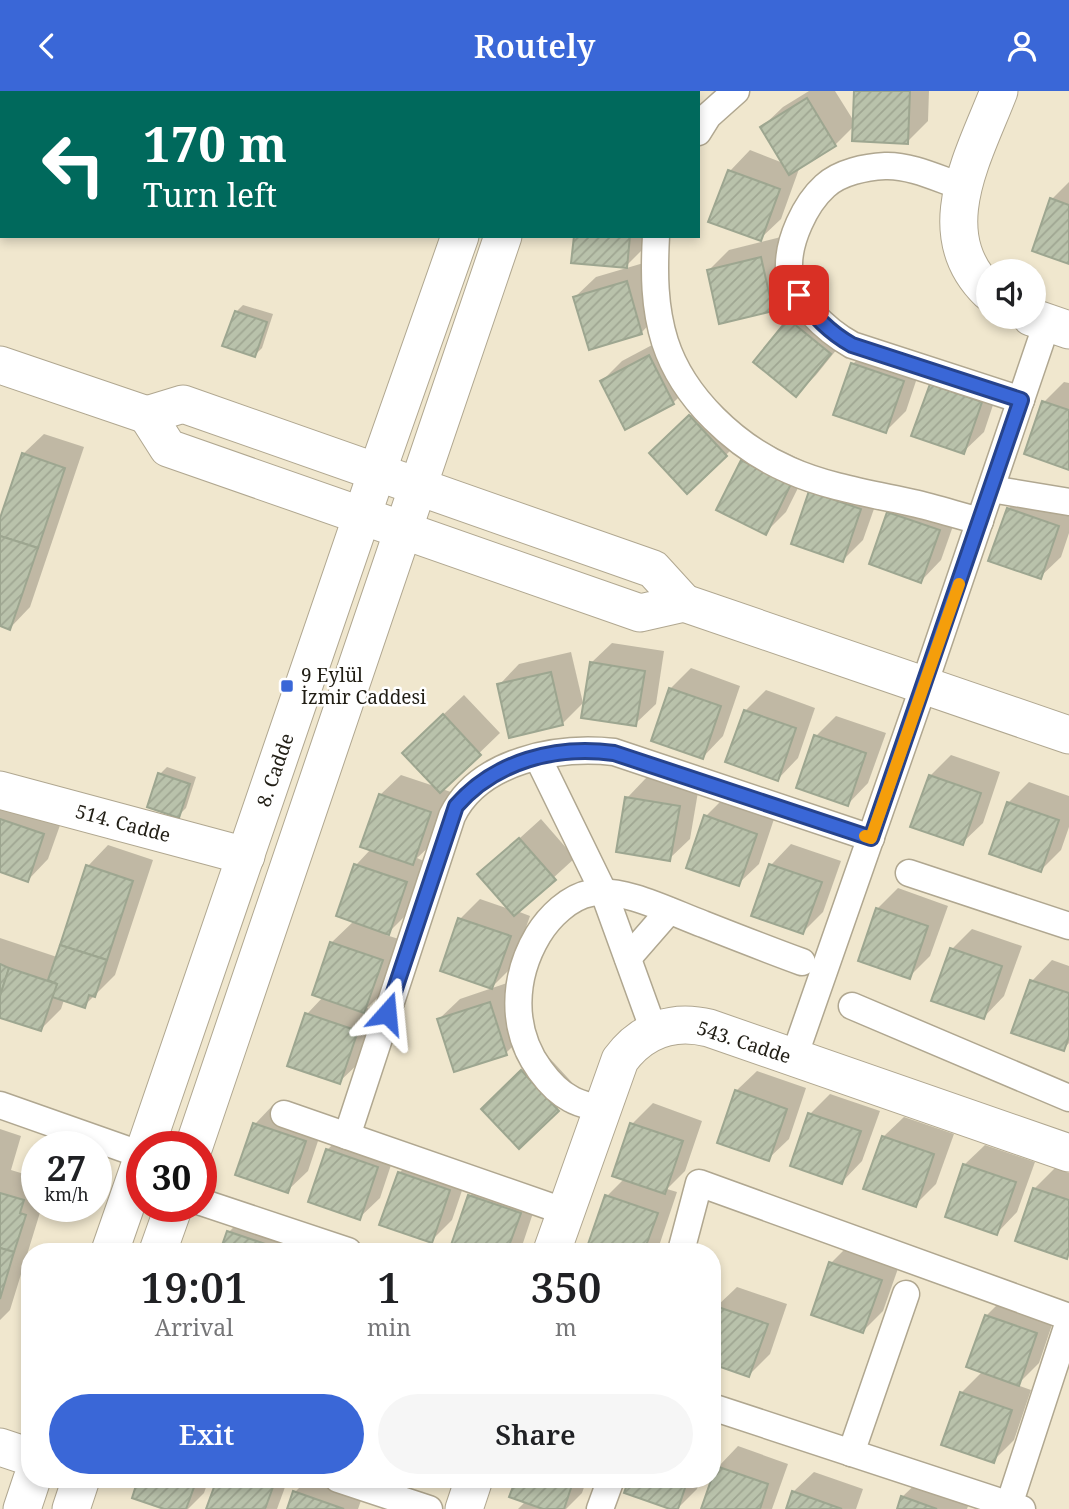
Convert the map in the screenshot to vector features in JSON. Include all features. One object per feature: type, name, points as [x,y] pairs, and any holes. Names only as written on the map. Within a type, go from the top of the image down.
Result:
[{"type":"main road","points":[[976,278],[963,253],[957,230],[958,207],[999,91]]},
{"type":"main road","name":"8. Cadde","points":[[151,1131],[459,238]]},
{"type":"main road","points":[[199,1131],[502,238]]},
{"type":"main road","points":[[0,365],[147,415],[183,404],[653,569],[684,603],[1069,735]]},
{"type":"main road","points":[[147,415],[168,448],[362,516],[640,613],[684,603]]},
{"type":"main road","name":"514. Cadde","points":[[0,790],[246,856]]},
{"type":"main road","name":"543. Cadde","points":[[555,1243],[620,1060],[633,1043],[654,1031],[681,1024],[700,1026],[794,1057],[1069,1153]]},
{"type":"main road","points":[[113,1243],[126,1204]]},
{"type":"main road","points":[[161,1243],[168,1222]]},
{"type":"main road","points":[[0,1447],[21,1454]]},
{"type":"main road","points":[[22,1509],[29,1488]]},
{"type":"main road","points":[[71,1509],[78,1488]]},
{"type":"main road","points":[[464,1509],[471,1488]]},
{"type":"street","points":[[700,129],[708,116],[736,91]]},
{"type":"street","points":[[963,187],[905,168],[887,166],[840,176],[825,185],[799,224],[789,268],[799,295],[819,321],[852,345],[1021,400]]},
{"type":"street","points":[[656,238],[654,271],[657,308],[666,344],[689,387],[703,406],[729,432],[758,454],[789,470],[856,491],[980,521]]},
{"type":"street","points":[[794,1057],[1049,323]]},
{"type":"street","points":[[991,489],[1069,502]]},
{"type":"street","points":[[347,1136],[456,806],[491,775],[506,767],[538,758],[596,750],[628,756],[871,838]]},
{"type":"street","points":[[538,758],[604,893],[654,1031]]},
{"type":"street","points":[[909,873],[1069,926]]},
{"type":"street","points":[[601,1109],[571,1100],[545,1077],[523,1036],[519,1020],[518,998],[526,961],[544,926],[573,900],[590,893],[604,893],[641,901],[802,962]]},
{"type":"street","points":[[628,958],[669,911]]},
{"type":"street","points":[[852,1006],[1069,1098]]},
{"type":"street","points":[[0,1105],[126,1151]]},
{"type":"street","points":[[284,1114],[566,1212]]},
{"type":"street","points":[[683,1243],[699,1183],[1069,1319],[1015,1507],[721,1410]]},
{"type":"street","points":[[217,1207],[324,1243]]},
{"type":"street","points":[[851,1453],[906,1294]]},
{"type":"street","points":[[365,1488],[429,1509]]},
{"type":"street","points":[[600,1509],[608,1488]]},
{"type":"building","points":[[854,91],[910,91],[908,144],[852,141]]},
{"type":"building","points":[[807,98],[836,146],[789,175],[760,127]]},
{"type":"building","points":[[728,170],[780,189],[761,241],[708,222]]},
{"type":"building","points":[[1050,198],[1069,205],[1069,264],[1032,251]]},
{"type":"building","points":[[574,238],[630,238],[627,268],[571,263]]},
{"type":"building","points":[[761,257],[773,311],[719,324],[707,270]]},
{"type":"building","points":[[627,281],[642,334],[589,350],[573,297]]},
{"type":"building","points":[[235,311],[267,322],[255,357],[222,346]]},
{"type":"building","points":[[788,319],[831,354],[796,397],[753,362]]},
{"type":"building","points":[[649,355],[674,404],[625,430],[600,381]]},
{"type":"building","points":[[851,363],[904,381],[886,433],[833,415]]},
{"type":"building","points":[[930,384],[982,402],[964,454],[911,436]]},
{"type":"building","points":[[1042,401],[1069,410],[1069,470],[1024,454]]},
{"type":"building","points":[[689,415],[727,456],[687,494],[649,453]]},
{"type":"building","points":[[22,453],[65,468],[38,548],[0,536],[0,518]]},
{"type":"building","points":[[741,460],[791,484],[766,535],[716,510]]},
{"type":"building","points":[[809,491],[861,509],[843,562],[791,544]]},
{"type":"building","points":[[1007,508],[1059,526],[1041,579],[988,561]]},
{"type":"building","points":[[887,512],[940,530],[921,583],[869,564]]},
{"type":"building","points":[[0,536],[38,548],[10,630],[0,626]]},
{"type":"building","points":[[590,662],[645,671],[636,726],[581,718]]},
{"type":"building","points":[[551,672],[563,725],[509,738],[497,684]]},
{"type":"building","points":[[669,688],[721,706],[703,759],[651,741]]},
{"type":"building","points":[[744,710],[796,728],[778,781],[725,762]]},
{"type":"building","points":[[443,714],[481,755],[440,793],[402,753]]},
{"type":"building","points":[[814,735],[866,753],[848,806],[796,788]]},
{"type":"building","points":[[158,773],[190,784],[179,818],[147,807]]},
{"type":"building","points":[[929,775],[981,793],[963,845],[910,827]]},
{"type":"building","points":[[379,794],[431,812],[413,865],[360,847]]},
{"type":"building","points":[[625,797],[680,806],[670,861],[616,852]]},
{"type":"building","points":[[1007,802],[1059,820],[1041,872],[989,854]]},
{"type":"building","points":[[704,815],[757,834],[739,886],[686,868]]},
{"type":"building","points":[[0,819],[44,834],[28,882],[0,872]]},
{"type":"building","points":[[519,838],[556,880],[514,916],[477,874]]},
{"type":"building","points":[[354,864],[407,882],[389,935],[336,916]]},
{"type":"building","points":[[769,864],[822,882],[803,934],[751,916]]},
{"type":"building","points":[[86,865],[133,881],[107,960],[60,945]]},
{"type":"building","points":[[876,908],[928,926],[910,979],[858,961]]},
{"type":"building","points":[[458,918],[511,936],[492,989],[440,971]]},
{"type":"building","points":[[330,942],[383,960],[364,1013],[312,995]]},
{"type":"building","points":[[60,945],[107,960],[95,997],[89,995],[85,1008],[52,997],[57,984],[48,980]]},
{"type":"building","points":[[950,948],[1002,966],[984,1019],[931,1001]]},
{"type":"building","points":[[0,964],[9,968],[0,996]]},
{"type":"building","points":[[9,968],[57,984],[41,1031],[0,1018],[0,996]]},
{"type":"building","points":[[1030,980],[1069,993],[1069,1036],[1064,1051],[1011,1033]]},
{"type":"building","points":[[490,1002],[507,1055],[454,1072],[437,1019]]},
{"type":"building","points":[[305,1013],[358,1031],[340,1084],[287,1066]]},
{"type":"building","points":[[521,1070],[559,1111],[519,1149],[481,1109]]},
{"type":"building","points":[[735,1090],[787,1109],[769,1161],[717,1143]]},
{"type":"building","points":[[808,1113],[861,1131],[842,1184],[790,1166]]},
{"type":"building","points":[[253,1123],[306,1141],[288,1193],[235,1175]]},
{"type":"building","points":[[630,1123],[683,1141],[665,1194],[612,1176]]},
{"type":"building","points":[[882,1136],[934,1154],[916,1207],[863,1189]]},
{"type":"building","points":[[326,1149],[378,1167],[360,1220],[308,1202]]},
{"type":"building","points":[[963,1164],[1016,1182],[997,1235],[945,1217]]},
{"type":"building","points":[[398,1172],[450,1190],[432,1243],[379,1225]]},
{"type":"building","points":[[1033,1188],[1069,1200],[1067,1259],[1015,1241]]},
{"type":"building","points":[[0,1193],[21,1199],[21,1222],[24,1222],[14,1252],[0,1248]]},
{"type":"building","points":[[468,1195],[521,1213],[510,1243],[452,1243]]},
{"type":"building","points":[[605,1195],[658,1213],[647,1243],[588,1243]]},
{"type":"building","points":[[227,1231],[262,1243],[223,1243]]},
{"type":"building","points":[[0,1248],[14,1252],[0,1299]]},
{"type":"building","points":[[829,1262],[882,1280],[863,1333],[811,1315]]},
{"type":"building","points":[[721,1308],[768,1324],[749,1377],[721,1367]]},
{"type":"building","points":[[985,1315],[1037,1333],[1019,1386],[966,1367]]},
{"type":"building","points":[[960,1392],[1012,1410],[994,1463],[941,1445]]},
{"type":"building","points":[[721,1468],[768,1484],[760,1509],[701,1509],[708,1488],[721,1488]]},
{"type":"building","points":[[135,1488],[194,1488],[186,1509],[164,1509],[132,1498]]},
{"type":"building","points":[[214,1488],[273,1488],[265,1509],[206,1509]]},
{"type":"building","points":[[512,1488],[571,1488],[564,1509],[543,1509],[509,1497]]},
{"type":"building","points":[[626,1488],[685,1488],[678,1509],[670,1509],[624,1493]]},
{"type":"building","points":[[293,1491],[344,1509],[287,1509]]},
{"type":"building","points":[[792,1491],[842,1509],[786,1509]]},
{"type":"building","points":[[901,1496],[937,1509],[897,1509]]},
{"type":"slow traffic","points":[[865,836],[871,838],[959,584]]},
{"type":"place","name":"9 Eylül İzmir Caddesi","points":[[287,686]]},
{"type":"route","points":[[387,1013],[456,806],[476,786],[506,767],[575,751],[614,753],[871,838],[1021,400],[852,345],[819,321],[799,295]]}]
